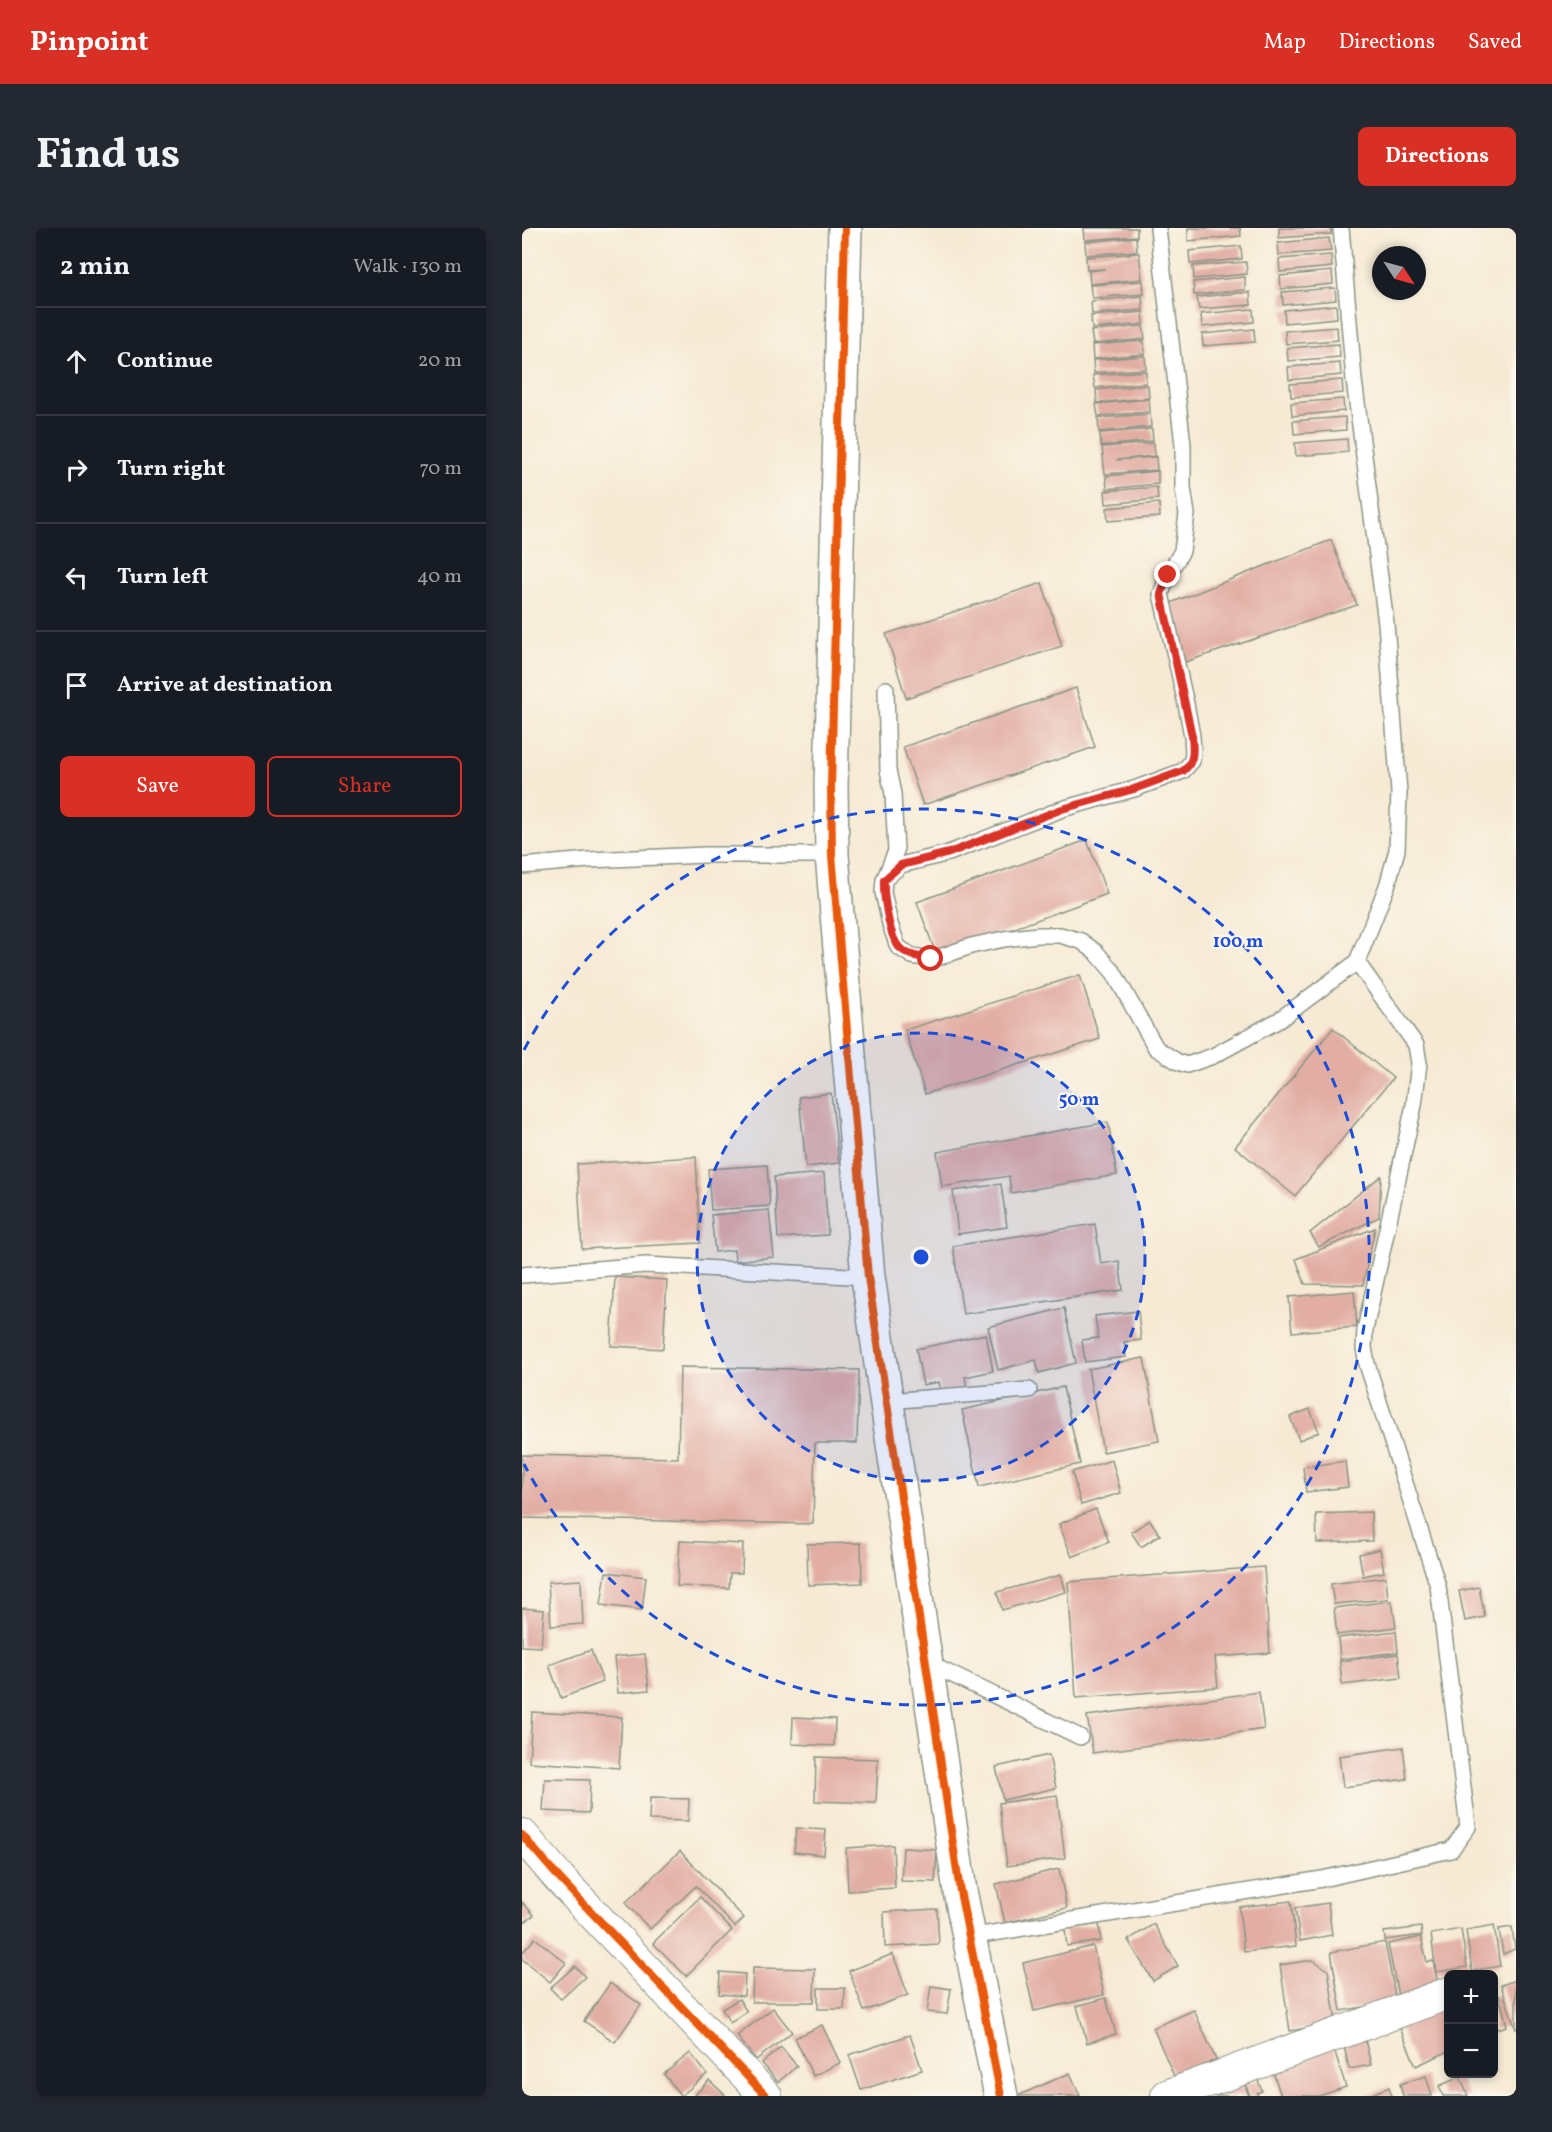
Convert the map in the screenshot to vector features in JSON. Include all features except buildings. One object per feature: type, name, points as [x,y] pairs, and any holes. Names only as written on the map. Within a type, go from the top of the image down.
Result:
[{"type":"street","points":[[844,228],[831,786],[832,855],[868,1277],[960,1891],[1001,2096]]},
{"type":"street","points":[[522,1835],[560,1880],[766,2096]]},
{"type":"street","points":[[1167,2096],[1444,1995]]},
{"type":"lane","points":[[884,880],[901,865],[949,853],[1062,809],[1144,785],[1183,771],[1192,761],[1188,715],[1161,594],[1168,575],[1182,551],[1187,514],[1183,488],[1183,445],[1158,228]]},
{"type":"lane","points":[[886,689],[888,770],[893,794],[896,851],[884,880],[883,892],[898,947],[912,956],[938,958],[971,946],[1038,935],[1060,934],[1081,941],[1096,952],[1114,972],[1156,1048],[1178,1062],[1188,1065],[1213,1056],[1279,1020],[1357,962],[1387,886],[1396,850],[1399,792],[1386,623],[1354,380],[1341,228]]},
{"type":"lane","points":[[522,866],[589,860],[705,855],[832,855]]},
{"type":"lane","points":[[969,1937],[1322,1879],[1451,1850],[1468,1827],[1438,1586],[1367,1364],[1364,1347],[1365,1330],[1414,1105],[1419,1063],[1416,1046],[1357,962]]},
{"type":"lane","points":[[522,1275],[646,1265],[868,1277]]},
{"type":"lane","points":[[887,1401],[1029,1390]]},
{"type":"lane","points":[[926,1662],[1080,1737]]},
{"type":"cycle path","points":[[845,228],[831,786],[832,855],[868,1277],[960,1891],[1001,2096]]},
{"type":"cycle path","points":[[522,1835],[560,1879],[766,2096]]},
{"type":"route","points":[[931,959],[912,956],[898,947],[890,924],[883,892],[884,880],[901,865],[949,853],[1062,809],[1134,789],[1183,771],[1192,761],[1192,736],[1161,594],[1168,575]]}]
